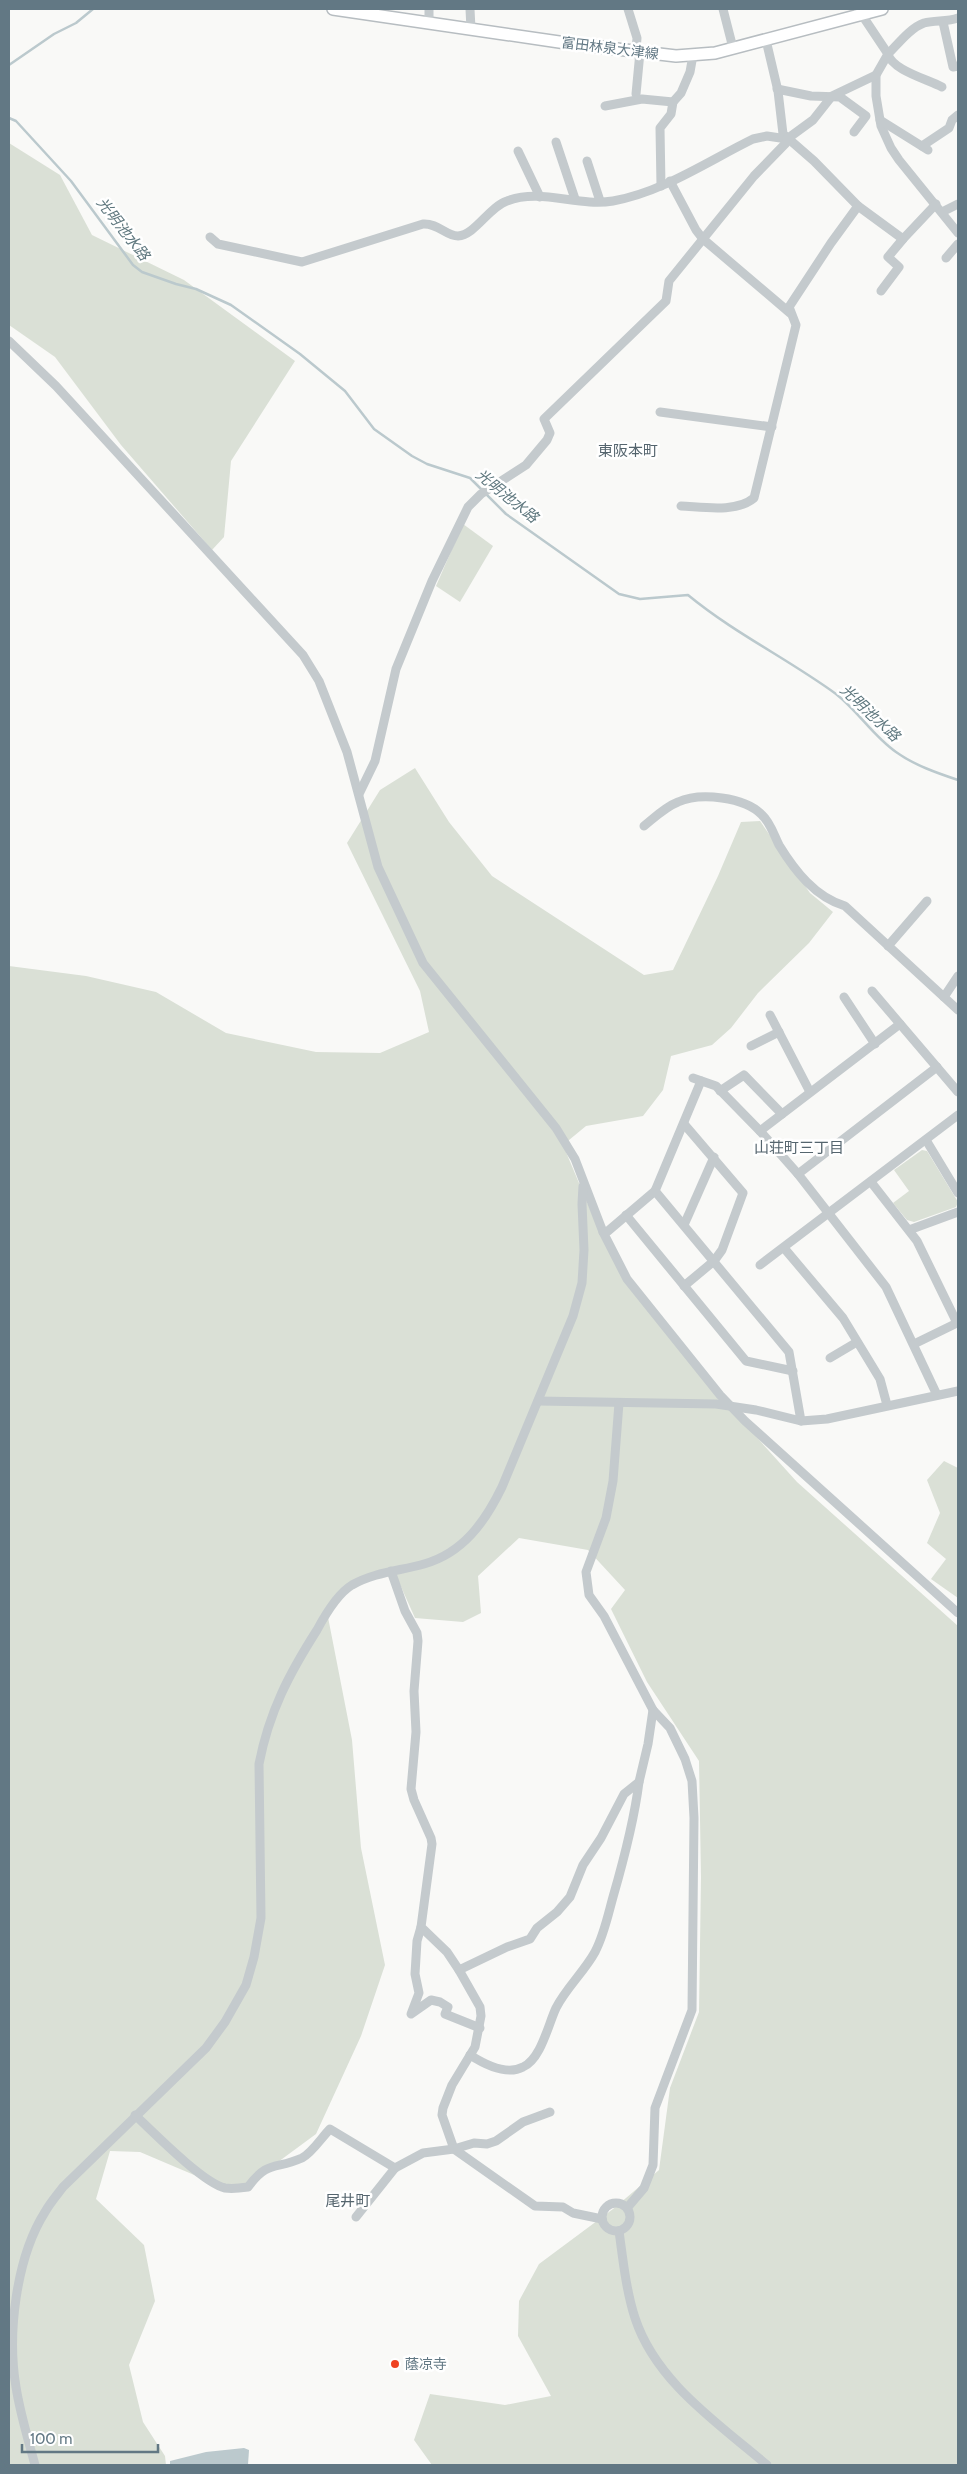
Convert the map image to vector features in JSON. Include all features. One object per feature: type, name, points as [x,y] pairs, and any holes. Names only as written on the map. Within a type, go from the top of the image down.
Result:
[{"type":"main road","name":"富田林泉大津線","points":[[333,9],[379,12],[429,23],[676,56],[733,48],[859,12],[882,9]]},
{"type":"street","points":[[429,9],[429,23]]},
{"type":"street","points":[[470,9],[471,29]]},
{"type":"street","points":[[628,9],[637,38],[636,94]]},
{"type":"street","points":[[723,9],[733,48]]},
{"type":"street","points":[[859,12],[889,58],[904,71],[923,76],[936,86]]},
{"type":"street","points":[[958,18],[943,22],[924,23],[916,27],[888,54],[876,75],[876,96],[880,120],[891,148],[958,233]]},
{"type":"street","points":[[943,22],[953,67],[958,66]]},
{"type":"street","points":[[766,40],[778,89],[783,134],[814,160],[858,206],[902,239]]},
{"type":"street","points":[[661,186],[660,128],[671,114],[673,102],[684,86],[693,55]]},
{"type":"street","points":[[359,794],[375,761],[396,669],[432,581],[468,507],[484,492],[526,465],[547,440],[550,433],[544,419],[666,301],[669,281],[754,176],[786,143],[787,139],[813,120],[832,96],[876,75]]},
{"type":"street","points":[[778,89],[810,96],[840,97],[866,116],[854,132]]},
{"type":"street","points":[[605,106],[624,107],[642,99],[673,102]]},
{"type":"street","points":[[880,120],[925,148],[948,128],[952,116]]},
{"type":"street","points":[[210,237],[218,244],[302,262],[423,224],[432,223],[456,236],[464,235],[495,206],[507,200],[540,197],[612,201],[661,186],[753,139],[767,136],[787,139]]},
{"type":"street","points":[[556,142],[575,199]]},
{"type":"street","points":[[518,151],[540,197]]},
{"type":"street","points":[[587,161],[600,201]]},
{"type":"street","points":[[670,182],[696,230],[703,239],[790,313]]},
{"type":"street","points":[[881,291],[899,268],[888,257],[902,239],[936,204]]},
{"type":"street","points":[[942,212],[958,204]]},
{"type":"street","points":[[681,506],[720,508],[748,503],[754,498],[796,325],[789,307],[809,274],[858,206]]},
{"type":"street","points":[[946,258],[958,244]]},
{"type":"street","points":[[9,340],[56,386],[303,655],[320,681],[346,752],[378,867],[423,963],[556,1128],[575,1159],[603,1232],[627,1279],[637,1293],[731,1406],[755,1431],[958,1613]]},
{"type":"street","points":[[660,412],[772,427]]},
{"type":"street","points":[[644,826],[668,808],[687,799],[721,798],[742,802],[762,815],[780,846],[810,886],[827,899],[845,906],[958,1010]]},
{"type":"street","points":[[888,946],[927,901]]},
{"type":"street","points":[[944,997],[958,976]]},
{"type":"street","points":[[872,991],[958,1092]]},
{"type":"street","points":[[844,998],[875,1044]]},
{"type":"street","points":[[770,1015],[810,1092]]},
{"type":"street","points":[[760,1132],[900,1024]]},
{"type":"street","points":[[751,1046],[779,1032]]},
{"type":"street","points":[[798,1174],[937,1067]]},
{"type":"street","points":[[720,1091],[744,1075],[782,1114]]},
{"type":"street","points":[[603,1232],[608,1231],[655,1191],[684,1124],[697,1079],[716,1086],[798,1174],[886,1287],[937,1394]]},
{"type":"street","points":[[760,1265],[958,1115]]},
{"type":"street","points":[[684,1124],[743,1193],[722,1250],[714,1261],[684,1286]]},
{"type":"street","points":[[926,1140],[958,1193]]},
{"type":"street","points":[[684,1225],[714,1157]]},
{"type":"street","points":[[871,1182],[917,1240],[957,1323],[914,1344]]},
{"type":"street","points":[[35,2465],[16,2387],[14,2368],[13,2321],[19,2284],[29,2248],[44,2213],[63,2187],[206,2048],[225,2022],[246,1985],[261,1918],[259,1764],[263,1741],[277,1699],[290,1673],[327,1612],[350,1586],[376,1574],[426,1564],[457,1548],[476,1531],[490,1511],[502,1487],[573,1316],[582,1283],[584,1250],[583,1183]]},
{"type":"street","points":[[655,1191],[789,1352],[801,1421]]},
{"type":"street","points":[[909,1230],[958,1212]]},
{"type":"street","points":[[626,1215],[746,1361],[793,1372]]},
{"type":"street","points":[[784,1248],[843,1318],[880,1379],[887,1405]]},
{"type":"street","points":[[830,1358],[857,1342]]},
{"type":"street","points":[[538,1401],[731,1406],[801,1421],[827,1418],[958,1391]]},
{"type":"street","points":[[619,1403],[613,1482],[608,1509],[586,1572],[589,1595],[604,1616],[653,1710],[670,1728],[685,1759],[692,1781],[694,1954],[692,2010],[655,2108],[653,2165],[644,2188],[627,2208]]},
{"type":"street","points":[[391,1571],[405,1611],[417,1633],[414,1691],[416,1732],[411,1789],[432,1844],[421,1927],[417,1941],[416,1974],[420,1993],[411,2014],[431,2000],[440,2002],[448,2007],[445,2014],[480,2028]]},
{"type":"street","points":[[470,2055],[488,2066],[498,2068],[521,2069],[529,2064],[548,2033],[556,2009],[595,1952],[625,1857],[653,1710]]},
{"type":"street","points":[[459,1970],[507,1947],[530,1939],[537,1928],[557,1912],[570,1897],[583,1865],[601,1838],[624,1794],[639,1782]]},
{"type":"street","points":[[421,1927],[443,1948],[459,1970],[480,2008],[480,2028],[475,2047],[452,2085],[443,2108],[442,2115],[454,2149],[522,2199],[535,2206],[563,2207],[579,2215],[602,2219],[610,2230],[618,2231],[629,2224],[631,2216],[627,2208],[619,2203],[610,2204],[604,2210],[602,2219]]},
{"type":"street","points":[[356,2217],[395,2168],[423,2153],[454,2149],[474,2143],[487,2144],[496,2141],[523,2122],[550,2112]]},
{"type":"street","points":[[135,2116],[202,2174],[224,2188],[248,2188],[259,2173],[270,2166],[304,2157],[330,2129],[395,2168]]},
{"type":"street","points":[[618,2231],[627,2287],[635,2319],[658,2364],[691,2399],[767,2465]]},
{"type":"shaded area","points":[[9,143],[60,175],[92,235],[184,280],[295,361],[231,461],[224,537],[212,550],[121,445],[55,357],[9,325]]},
{"type":"shaded area","points":[[463,524],[493,546],[460,602],[436,586]]},
{"type":"shaded area","points":[[415,768],[449,822],[492,876],[644,975],[673,970],[718,876],[741,822],[760,821],[810,893],[833,912],[809,943],[758,993],[731,1028],[712,1045],[671,1056],[663,1090],[643,1116],[586,1126],[563,1145],[595,1221],[632,1290],[706,1381],[797,1482],[958,1626],[958,2465],[432,2465],[414,2440],[430,2394],[505,2405],[551,2396],[518,2336],[519,2301],[539,2264],[613,2209],[659,2170],[670,2088],[699,2012],[701,1877],[699,1761],[647,1682],[611,1609],[625,1590],[588,1550],[519,1538],[478,1576],[481,1613],[463,1622],[415,1618],[394,1571],[350,1586],[327,1612],[352,1740],[361,1848],[385,1965],[361,2036],[316,2134],[259,2176],[236,2189],[220,2186],[140,2152],[110,2151],[96,2199],[144,2245],[155,2301],[129,2365],[143,2422],[165,2456],[166,2465],[9,2465],[9,966],[86,976],[156,992],[226,1033],[316,1052],[380,1053],[429,1032],[420,991],[347,843],[380,790]]},
{"type":"shaded area","points":[[922,1150],[927,1151],[958,1202],[956,1207],[914,1222],[907,1220],[893,1203],[909,1191],[894,1170]]},
{"type":"shaded area","points":[[944,1461],[958,1468],[958,1598],[931,1579],[946,1559],[927,1543],[940,1513],[927,1480]]},
{"type":"shaded area","points":[[244,2448],[249,2450],[248,2465],[170,2465],[170,2461],[206,2452]]},
{"type":"waterway","points":[[9,65],[54,34],[76,23],[93,9]]},
{"type":"waterway","name":"光明池水路","points":[[9,118],[16,121],[71,181],[133,265],[142,272],[196,289],[231,305],[300,354],[345,391],[374,429],[412,456],[427,464],[470,478],[506,514],[619,594],[640,599],[688,595],[724,622],[836,694],[880,739],[903,757],[918,765],[958,780]]},
{"type":"place","name":"蔭凉寺","points":[[395,2364]]},
{"type":"district","name":"東阪本町","points":[[628,451]]},
{"type":"district","name":"山荘町三丁目","points":[[799,1148]]},
{"type":"district","name":"尾井町","points":[[348,2201]]}]
